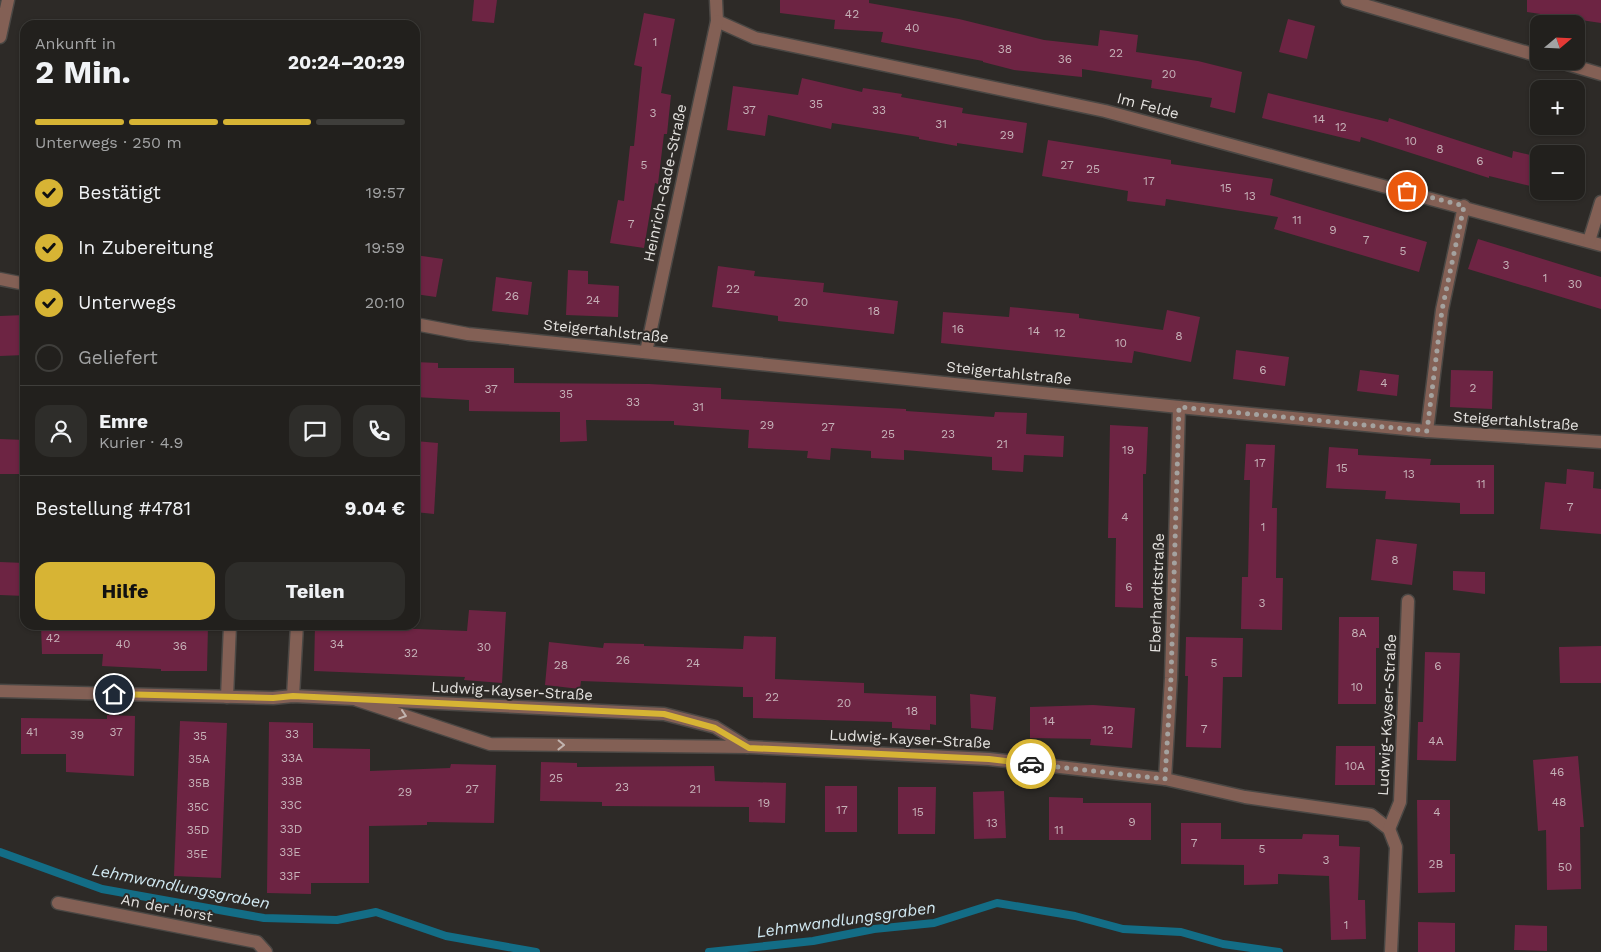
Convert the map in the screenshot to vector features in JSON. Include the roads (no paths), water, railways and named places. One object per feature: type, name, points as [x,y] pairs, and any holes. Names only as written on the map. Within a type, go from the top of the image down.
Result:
[{"type":"street","points":[[0,37],[8,0]]},
{"type":"street","points":[[716,0],[717,21]]},
{"type":"street","points":[[1346,0],[1530,53]]},
{"type":"street","name":"Im Felde","points":[[717,21],[755,38],[1105,111],[1464,206],[1595,243]]},
{"type":"street","name":"Heinrich-Gade-Straße","points":[[646,352],[717,21]]},
{"type":"street","points":[[1585,69],[1601,74]]},
{"type":"street","points":[[1595,243],[1601,202]]},
{"type":"street","points":[[1427,431],[1442,310],[1464,206]]},
{"type":"street","points":[[0,279],[20,283]]},
{"type":"street","name":"Steigertahlstraße","points":[[420,325],[468,334],[1179,407],[1427,431],[1601,442]]},
{"type":"street","name":"Eberhardtstraße","points":[[1165,779],[1171,678],[1179,407]]},
{"type":"street","name":"Ludwig-Kayser-Straße","points":[[357,700],[490,744],[749,748],[989,759],[1165,779],[1245,797],[1370,815],[1389,829],[1400,802],[1408,602]]},
{"type":"street","points":[[227,697],[230,630]]},
{"type":"street","points":[[293,696],[297,630]]},
{"type":"street","name":"Ludwig-Kayser-Straße","points":[[0,691],[273,698],[293,696],[664,714],[715,728],[749,748]]},
{"type":"street","points":[[1389,829],[1396,846],[1391,952]]},
{"type":"street","name":"An der Horst","points":[[58,903],[257,942],[266,952]]},
{"type":"waterway","name":"Lehmwandlungsgraben","points":[[0,852],[102,889],[264,918],[337,920],[376,912],[446,936],[536,952]]},
{"type":"waterway","name":"Lehmwandlungsgraben","points":[[709,952],[813,941],[874,929],[934,923],[997,903],[1075,916],[1123,929],[1181,932],[1223,944],[1279,952]]}]
